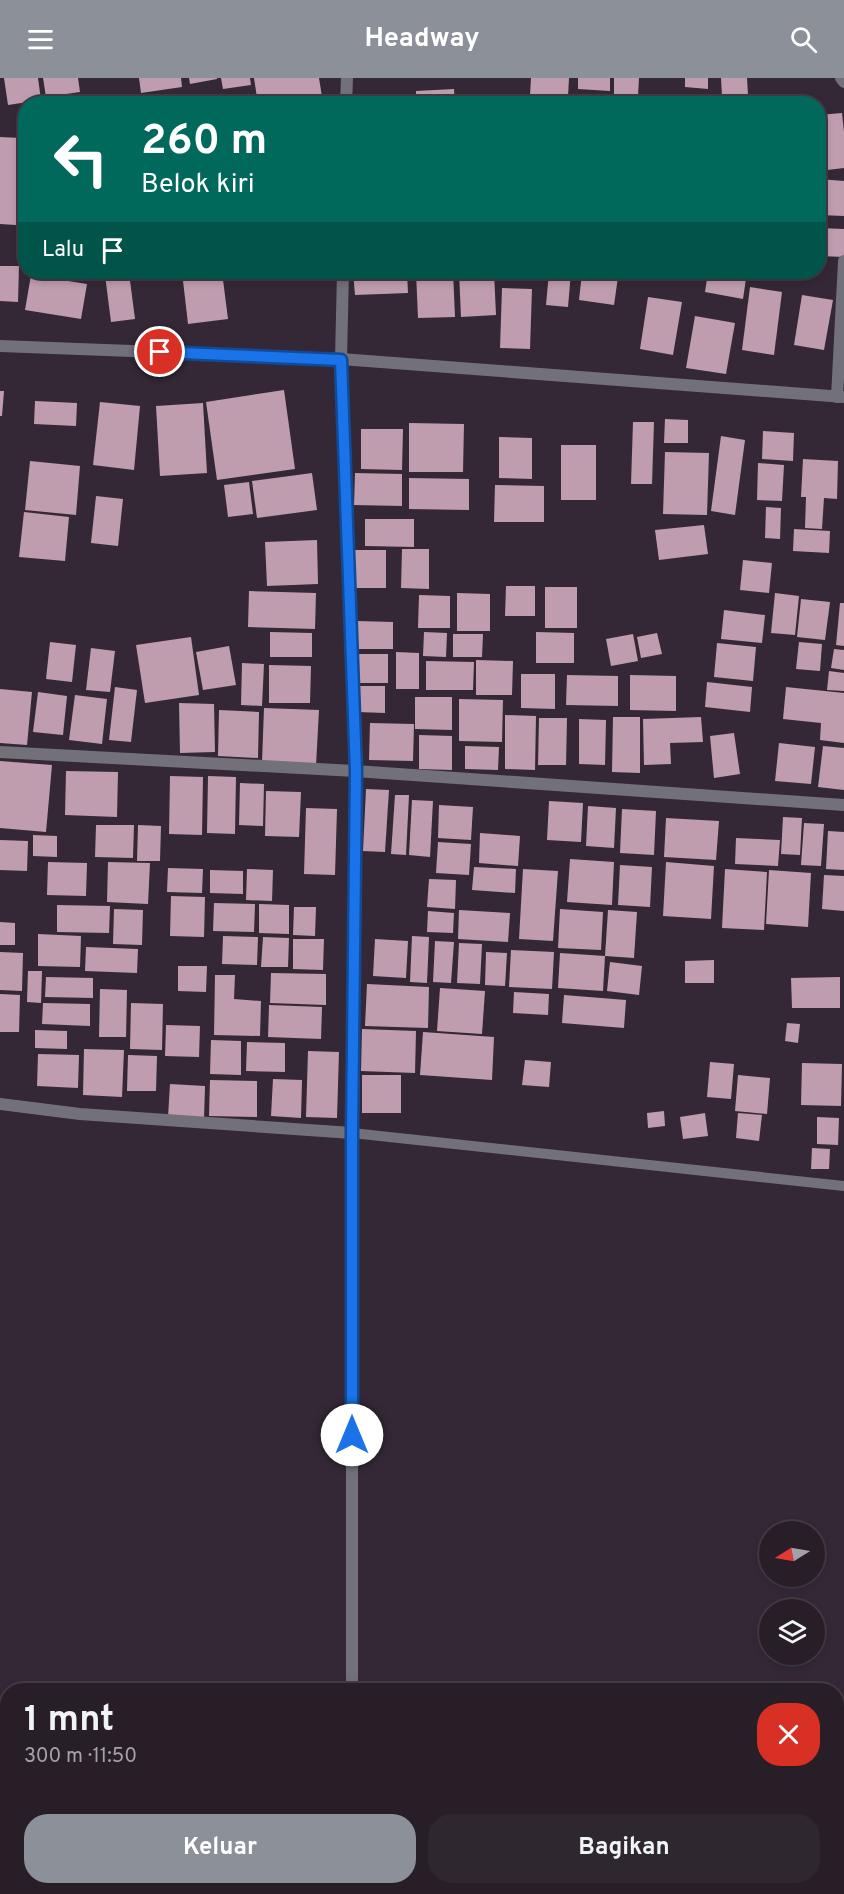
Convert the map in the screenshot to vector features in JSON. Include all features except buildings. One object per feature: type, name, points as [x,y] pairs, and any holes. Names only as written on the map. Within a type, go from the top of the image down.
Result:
[{"type":"street","points":[[346,78],[346,96]]},
{"type":"street","points":[[841,78],[844,81]]},
{"type":"street","points":[[0,346],[341,360],[840,397],[844,261]]},
{"type":"street","points":[[343,279],[341,360],[356,771],[352,1133],[352,1683]]},
{"type":"street","points":[[0,752],[356,771],[844,805]]},
{"type":"street","points":[[0,1104],[80,1114],[352,1133]]},
{"type":"lane","points":[[352,1133],[844,1186]]},
{"type":"route","points":[[160,352],[341,360],[356,771],[352,1133],[352,1435]]}]
